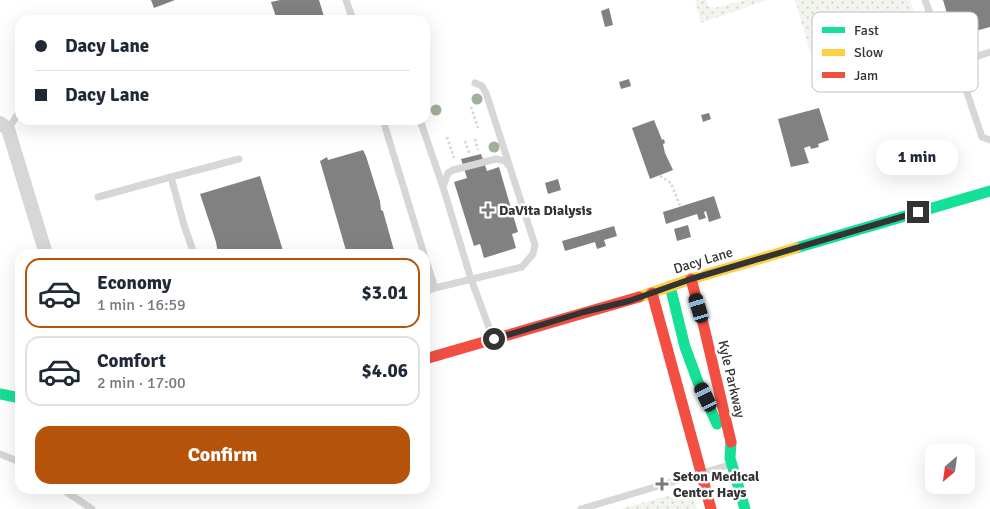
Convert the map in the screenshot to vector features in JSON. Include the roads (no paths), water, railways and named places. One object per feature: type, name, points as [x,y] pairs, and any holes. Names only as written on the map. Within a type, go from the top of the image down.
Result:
[{"type":"street","points":[[4,126],[44,249]]},
{"type":"street","name":"Dacy Lane","points":[[430,358],[990,191]]},
{"type":"street","name":"Kyle Parkway","points":[[691,279],[704,323],[728,429],[731,444],[731,461]]},
{"type":"street","name":"Kyle Parkway","points":[[670,286],[674,309],[696,374],[714,414],[722,441],[731,461],[745,509]]},
{"type":"street","points":[[652,293],[711,509]]},
{"type":"street","points":[[0,394],[15,397]]},
{"type":"lane","points":[[346,0],[351,15]]},
{"type":"lane","points":[[925,0],[930,12]]},
{"type":"lane","points":[[978,56],[990,52]]},
{"type":"lane","points":[[430,290],[522,267],[533,254],[535,245],[486,93],[482,86],[476,83]]},
{"type":"lane","points":[[966,92],[982,137],[990,140]]},
{"type":"lane","points":[[4,126],[15,115]]},
{"type":"lane","points":[[385,125],[422,249]]},
{"type":"lane","points":[[422,125],[471,279],[494,339]]},
{"type":"lane","points":[[98,197],[239,159]]},
{"type":"lane","points":[[443,187],[448,173],[452,170],[496,159],[505,161],[510,168]]},
{"type":"lane","points":[[171,177],[192,249]]},
{"type":"lane","points":[[430,275],[434,288]]},
{"type":"lane","points":[[0,454],[15,460]]},
{"type":"lane","points":[[581,509],[701,474],[731,461]]},
{"type":"lane","points":[[70,494],[92,509]]},
{"type":"place","name":"DaVita Dialysis","points":[[488,210]]},
{"type":"place","name":"Seton Medical Center Hays","points":[[662,484]]}]
